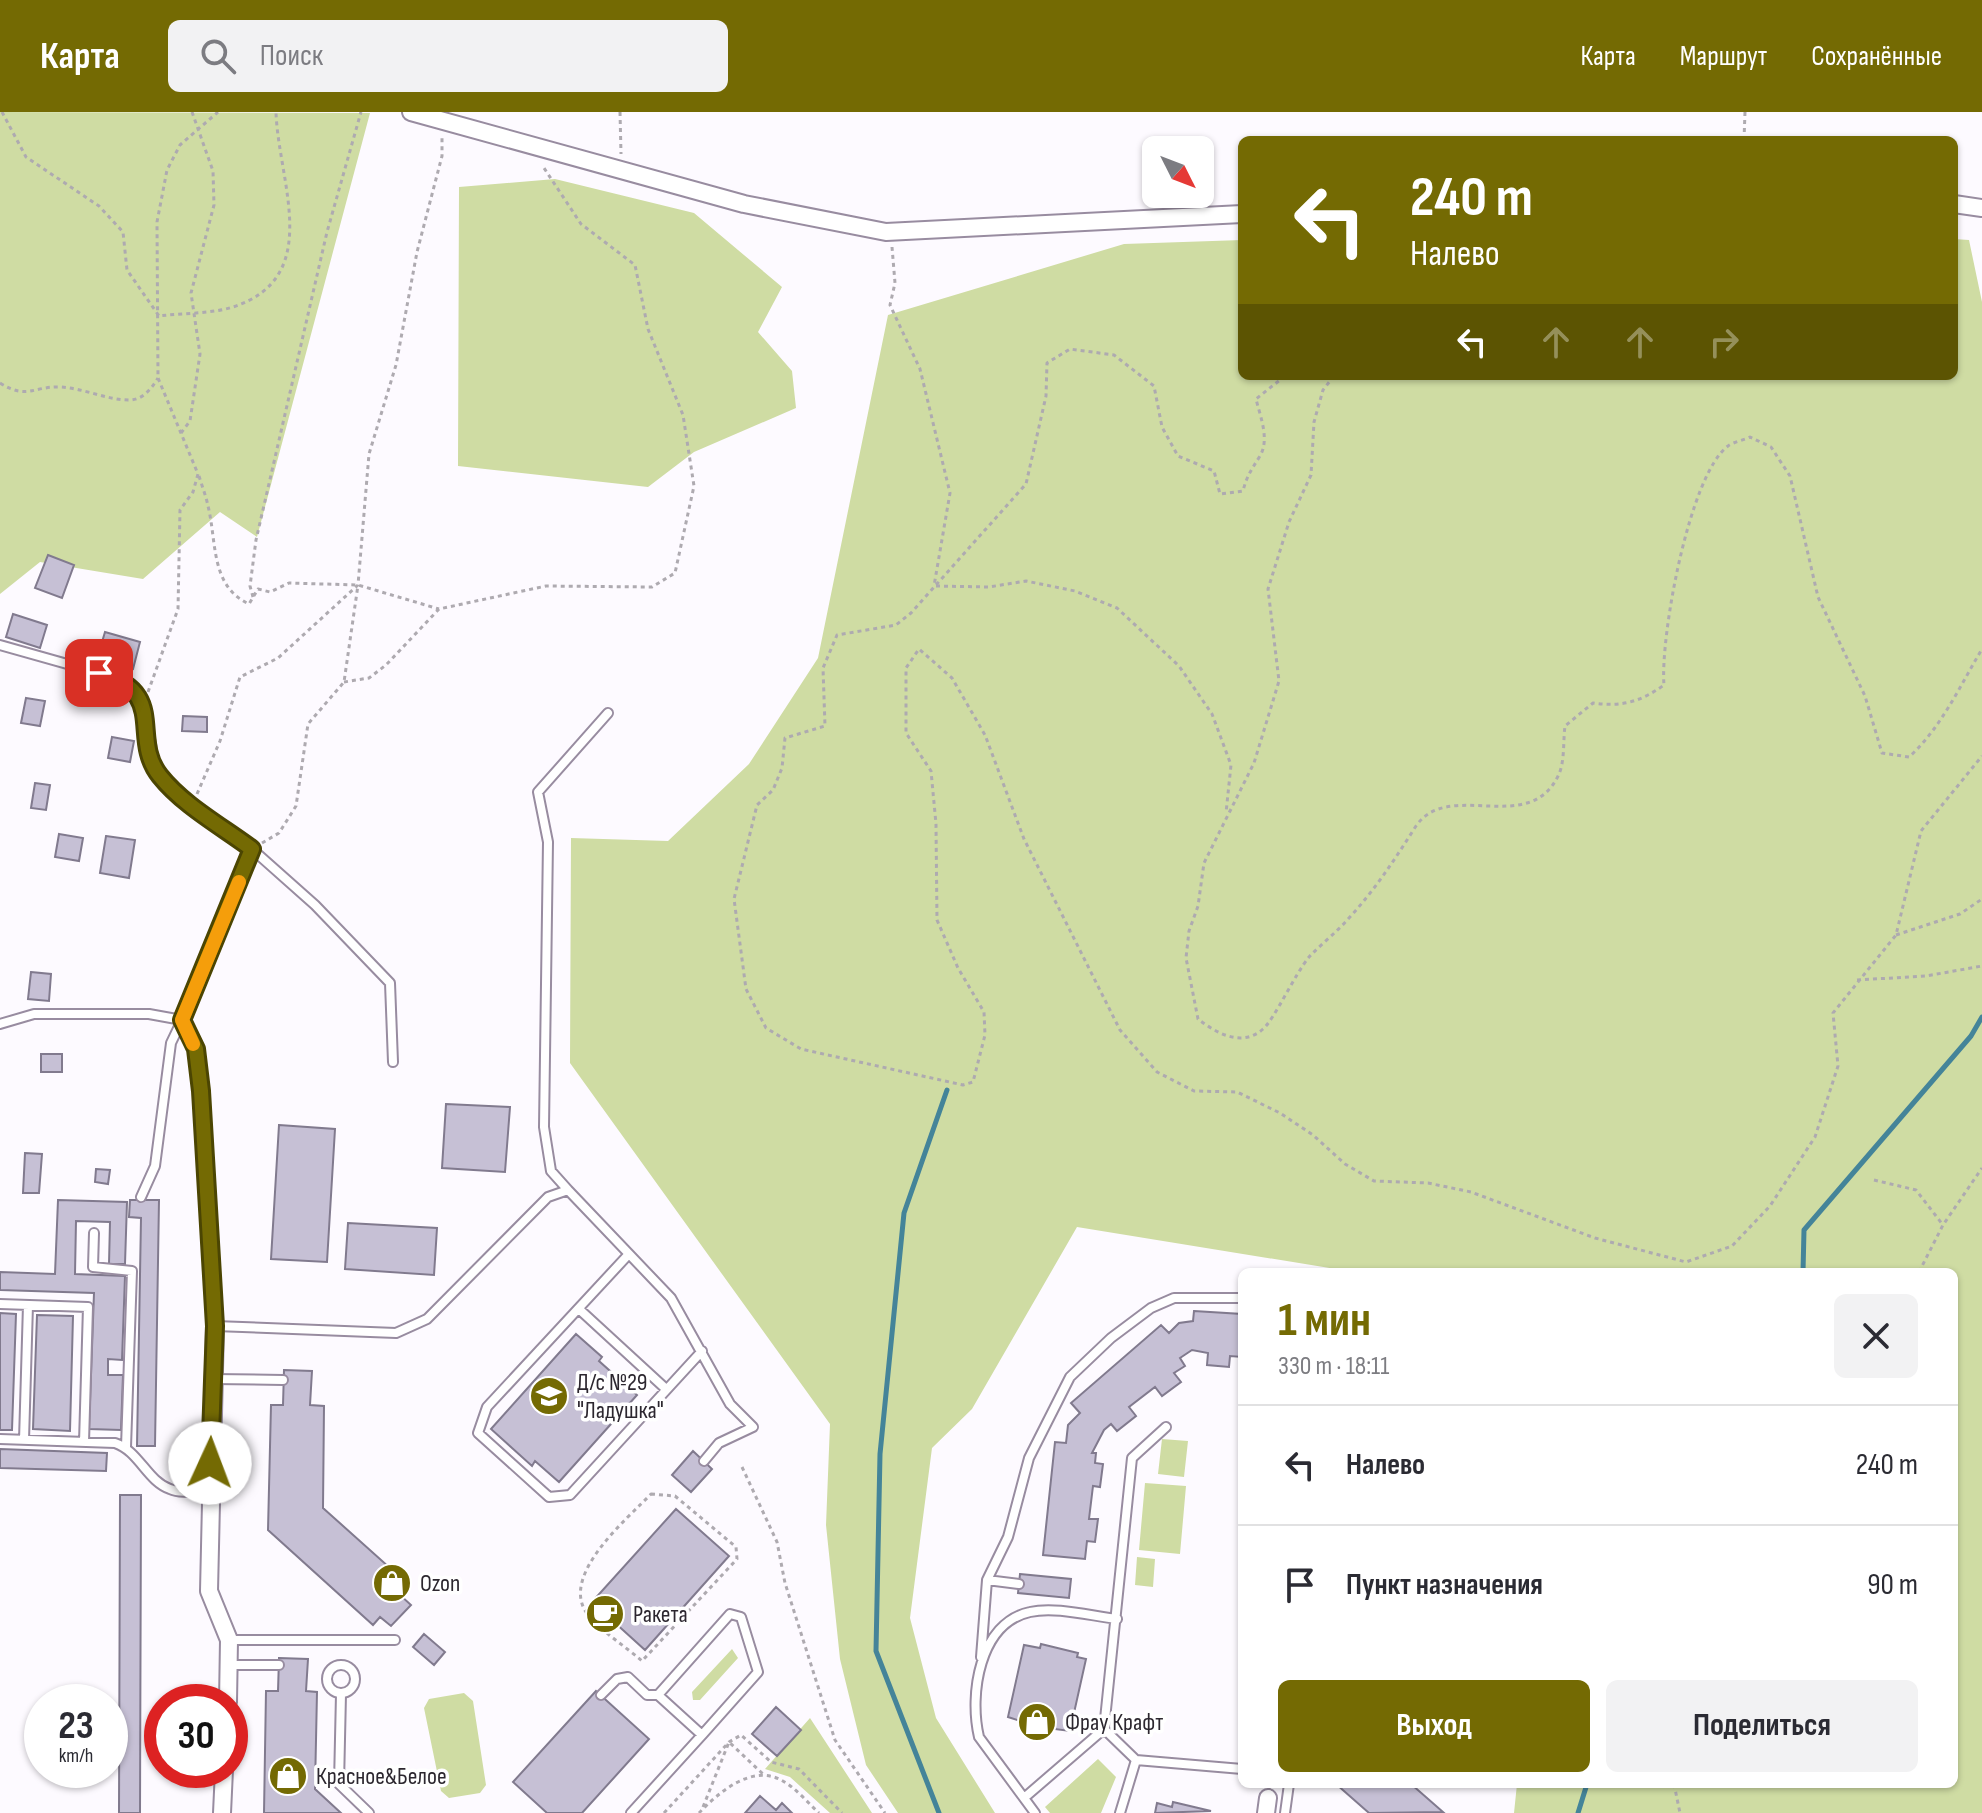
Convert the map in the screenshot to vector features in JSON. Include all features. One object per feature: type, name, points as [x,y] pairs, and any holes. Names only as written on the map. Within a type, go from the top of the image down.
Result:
[{"type":"street","points":[[411,112],[744,204],[886,232],[1238,214]]},
{"type":"street","points":[[1958,205],[1982,208]]},
{"type":"street","points":[[215,1326],[209,1591],[229,1640],[229,1684]]},
{"type":"street","points":[[222,1813],[223,1788]]},
{"type":"lane","points":[[0,645],[124,680],[144,707],[156,771],[170,788],[252,849],[315,905],[390,983],[393,1062]]},
{"type":"lane","points":[[608,713],[538,792],[548,842],[544,1127],[551,1171],[671,1298],[730,1404],[753,1427],[719,1443],[704,1461]]},
{"type":"lane","points":[[141,1197],[155,1166],[171,1043],[252,849]]},
{"type":"lane","points":[[0,1024],[34,1014],[149,1014],[182,1020]]},
{"type":"lane","points":[[182,1020],[196,1049],[201,1091],[215,1326],[396,1333],[427,1319],[548,1197],[568,1190]]},
{"type":"lane","points":[[94,1233],[93,1267],[132,1271],[126,1447]]},
{"type":"lane","points":[[628,1255],[487,1407],[478,1433],[549,1497],[570,1495],[702,1351]]},
{"type":"lane","points":[[1035,1813],[979,1737],[976,1723],[987,1580],[1008,1537],[1029,1458],[1070,1377],[1111,1338],[1151,1308],[1174,1298],[1238,1298]]},
{"type":"lane","points":[[0,1304],[88,1307],[84,1442]]},
{"type":"lane","points":[[24,1440],[28,1305]]},
{"type":"lane","points":[[580,1310],[666,1389]]},
{"type":"lane","points":[[213,1379],[283,1380]]},
{"type":"lane","points":[[1024,1798],[1104,1729],[1132,1458],[1166,1427]]},
{"type":"lane","points":[[0,1439],[126,1447],[164,1487],[174,1491],[209,1491]]},
{"type":"lane","points":[[987,1580],[1019,1584]]},
{"type":"lane","points":[[981,1657],[1016,1616],[1034,1611],[1117,1619]]},
{"type":"lane","points":[[631,1813],[758,1672],[741,1617],[730,1614],[658,1695]]},
{"type":"lane","points":[[229,1640],[395,1640]]},
{"type":"lane","points":[[231,1665],[279,1665]]},
{"type":"lane","points":[[601,1695],[617,1679],[628,1677],[647,1695],[658,1695],[702,1735]]},
{"type":"lane","points":[[341,1694],[339,1784],[369,1813]]},
{"type":"lane","points":[[1104,1729],[1136,1760],[1238,1769]]},
{"type":"lane","points":[[1120,1813],[1136,1760]]},
{"type":"lane","points":[[1285,1813],[1288,1788]]},
{"type":"path","points":[[2,112],[26,157],[99,206],[123,232],[127,270],[159,316]]},
{"type":"path","points":[[181,434],[190,421],[200,354],[191,293],[214,205],[213,171],[192,112]]},
{"type":"path","points":[[218,112],[180,145],[167,170],[157,222],[158,378],[208,505],[223,581],[236,598],[249,604],[258,589],[270,592],[289,583],[358,585],[439,609],[546,586],[652,587],[675,573],[694,486],[683,415],[648,329],[635,265],[581,224],[530,145]]},
{"type":"path","points":[[159,316],[229,308],[254,299],[273,286],[284,266],[290,238],[290,212],[276,112]]},
{"type":"path","points":[[253,597],[250,586],[256,540],[327,232],[361,112]]},
{"type":"path","points":[[620,112],[622,170]]},
{"type":"path","points":[[1744,136],[1745,112]]},
{"type":"path","points":[[252,849],[279,833],[296,806],[308,724],[344,682],[358,585],[369,454],[396,365],[417,252],[442,156],[443,121]]},
{"type":"path","points":[[886,232],[894,252],[895,283],[890,305],[920,369],[950,493],[934,586]]},
{"type":"path","points":[[1280,380],[1256,399],[1265,435],[1262,454],[1248,469],[1243,491],[1220,494],[1214,471],[1178,456],[1162,427],[1154,386],[1114,355],[1070,349],[1047,363],[1046,396],[1026,484],[896,625],[837,635],[823,668],[825,726],[785,738],[782,768],[773,790],[757,805],[734,899],[746,989],[766,1028],[801,1049],[963,1085],[973,1082],[985,1035],[984,1012],[958,968],[937,920],[936,824],[931,771],[906,733],[906,668],[919,649],[952,678],[985,735],[1024,839],[1120,1030],[1157,1072],[1194,1091],[1237,1092],[1280,1113],[1313,1135],[1345,1164],[1374,1181],[1428,1183],[1471,1192],[1595,1238],[1686,1262],[1732,1246],[1770,1206],[1815,1137],[1838,1066],[1833,1013],[1896,935],[1921,831],[1982,756]]},
{"type":"path","points":[[0,383],[12,390],[30,393],[58,387],[131,400],[149,393],[158,378]]},
{"type":"path","points":[[1331,380],[1323,390],[1314,422],[1311,475],[1289,522],[1268,589],[1279,681],[1254,763],[1204,863],[1186,958],[1198,1019],[1217,1034],[1241,1038],[1264,1029],[1309,958],[1348,920],[1393,865],[1419,822],[1444,806],[1518,806],[1548,793],[1560,770],[1565,726],[1593,703],[1615,706],[1643,700],[1664,685],[1662,661],[1677,559],[1707,475],[1727,446],[1750,437],[1771,447],[1790,476],[1818,597],[1865,696],[1882,753],[1909,757],[1919,747],[1946,710],[1982,649]]},
{"type":"path","points":[[144,707],[178,609],[180,510],[193,492],[198,474]]},
{"type":"path","points":[[934,586],[989,587],[1026,581],[1075,591],[1117,608],[1179,666],[1212,714],[1231,765],[1225,817]]},
{"type":"path","points":[[192,805],[220,741],[240,677],[278,658],[358,585]]},
{"type":"path","points":[[344,682],[369,678],[386,665],[439,609]]},
{"type":"path","points":[[1896,935],[1960,914],[1982,899]]},
{"type":"path","points":[[1857,980],[1926,976],[1982,966]]},
{"type":"path","points":[[1921,1268],[1943,1225],[1982,1168]]},
{"type":"path","points":[[1874,1180],[1916,1190],[1943,1225]]},
{"type":"path","points":[[742,1467],[777,1542],[785,1583],[835,1740],[885,1813]]},
{"type":"path","points":[[651,1494],[675,1496],[736,1547],[737,1559],[642,1661],[588,1614],[581,1601],[583,1577],[591,1558],[651,1494]]},
{"type":"path","points":[[664,1813],[729,1742],[741,1735],[771,1762],[799,1769],[842,1813]]},
{"type":"path","points":[[729,1742],[765,1776]]},
{"type":"path","points":[[700,1812],[729,1742]]},
{"type":"path","points":[[700,1812],[717,1794],[742,1779],[765,1776],[780,1779],[819,1813]]},
{"type":"path","points":[[1675,1788],[1680,1813]]},
{"type":"green space","points":[[0,112],[370,113],[257,537],[220,512],[143,579],[40,562],[0,594]]},
{"type":"green space","points":[[555,179],[694,213],[782,287],[758,332],[792,371],[796,408],[694,452],[648,487],[458,466],[459,187]]},
{"type":"green space","points":[[1958,239],[1969,240],[1982,302],[1982,1813],[1514,1813],[1517,1788],[1958,1788],[1958,1268],[1329,1268],[1077,1227],[972,1409],[932,1448],[910,1618],[936,1718],[995,1813],[898,1813],[866,1765],[840,1659],[826,1525],[830,1424],[570,1063],[571,838],[668,841],[749,764],[818,658],[888,315],[1124,244],[1238,240],[1238,380],[1958,380]]},
{"type":"green space","points":[[1162,1439],[1188,1441],[1184,1477],[1158,1474]]},
{"type":"green space","points":[[1145,1483],[1186,1486],[1180,1554],[1139,1550]]},
{"type":"green space","points":[[1137,1557],[1155,1559],[1153,1587],[1135,1585]]},
{"type":"green space","points":[[732,1649],[738,1658],[700,1700],[693,1700],[692,1692]]},
{"type":"green space","points":[[464,1693],[473,1701],[486,1785],[480,1793],[449,1798],[441,1791],[424,1708],[429,1699]]},
{"type":"green space","points":[[810,1718],[872,1813],[830,1813],[790,1777],[765,1769]]},
{"type":"green space","points":[[1098,1759],[1116,1777],[1101,1813],[1050,1813],[1045,1807]]},
{"type":"building","points":[[48,555],[74,565],[62,598],[35,588]]},
{"type":"building","points":[[13,614],[47,625],[40,648],[6,637]]},
{"type":"building","points":[[105,632],[140,642],[133,669],[97,659]]},
{"type":"building","points":[[26,698],[45,701],[40,726],[21,723]]},
{"type":"building","points":[[183,716],[207,717],[207,732],[182,731]]},
{"type":"building","points":[[112,737],[134,741],[130,762],[108,758]]},
{"type":"building","points":[[35,783],[50,785],[46,810],[31,808]]},
{"type":"building","points":[[59,834],[83,838],[79,861],[55,857]]},
{"type":"building","points":[[106,836],[135,840],[129,878],[100,873]]},
{"type":"building","points":[[31,972],[51,974],[49,1001],[28,999]]},
{"type":"building","points":[[41,1054],[62,1054],[62,1072],[41,1072]]},
{"type":"building","points":[[446,1104],[510,1107],[505,1172],[442,1168]]},
{"type":"building","points":[[279,1125],[335,1129],[327,1262],[271,1259]]},
{"type":"building","points":[[25,1153],[42,1154],[39,1193],[23,1193]]},
{"type":"building","points":[[96,1169],[110,1170],[108,1184],[95,1182]]},
{"type":"building","points":[[58,1200],[127,1202],[125,1264],[109,1264],[110,1222],[76,1221],[75,1274],[125,1276],[122,1360],[108,1359],[108,1375],[123,1375],[121,1430],[89,1429],[94,1293],[0,1290],[0,1272],[55,1274]]},
{"type":"building","points":[[130,1200],[159,1200],[155,1446],[137,1446],[141,1218],[129,1217]]},
{"type":"building","points":[[348,1223],[437,1228],[434,1275],[345,1269]]},
{"type":"building","points":[[1194,1311],[1238,1314],[1238,1357],[1230,1356],[1229,1367],[1207,1365],[1208,1353],[1192,1350],[1180,1358],[1185,1366],[1174,1373],[1181,1382],[1162,1396],[1155,1387],[1129,1407],[1136,1416],[1117,1431],[1111,1424],[1104,1430],[1092,1453],[1096,1453],[1095,1463],[1103,1464],[1100,1487],[1093,1486],[1089,1519],[1098,1519],[1095,1542],[1087,1541],[1085,1559],[1043,1555],[1055,1442],[1066,1443],[1068,1425],[1080,1413],[1071,1403],[1161,1325],[1169,1333],[1179,1323],[1193,1321]]},
{"type":"building","points":[[0,1313],[16,1314],[12,1430],[0,1430]]},
{"type":"building","points":[[37,1315],[73,1316],[70,1431],[33,1429]]},
{"type":"building","points":[[576,1334],[602,1357],[599,1361],[637,1395],[559,1482],[535,1461],[532,1466],[491,1429]]},
{"type":"building","points":[[284,1370],[312,1371],[310,1405],[324,1406],[323,1508],[409,1585],[400,1595],[411,1605],[391,1626],[380,1617],[373,1625],[268,1530],[271,1405],[283,1405]]},
{"type":"building","points":[[0,1449],[107,1453],[106,1471],[0,1468]]},
{"type":"building","points":[[693,1451],[712,1469],[691,1492],[672,1475]]},
{"type":"building","points":[[120,1495],[141,1495],[140,1813],[119,1813],[119,1788],[128,1788],[128,1684],[119,1684]]},
{"type":"building","points":[[676,1509],[729,1556],[645,1650],[592,1602]]},
{"type":"building","points":[[1020,1574],[1071,1579],[1069,1598],[1018,1593]]},
{"type":"building","points":[[424,1634],[445,1652],[434,1665],[413,1647]]},
{"type":"building","points":[[1041,1644],[1078,1653],[1077,1657],[1086,1659],[1070,1731],[1039,1727],[1008,1717],[1024,1645],[1040,1648]]},
{"type":"building","points":[[279,1658],[308,1659],[306,1691],[317,1692],[315,1789],[341,1813],[264,1813],[266,1691],[278,1691]]},
{"type":"building","points":[[596,1691],[649,1739],[582,1813],[547,1813],[513,1782]]},
{"type":"building","points":[[776,1707],[801,1730],[777,1756],[752,1734]]},
{"type":"building","points":[[1341,1788],[1416,1788],[1443,1812],[1369,1813]]},
{"type":"building","points":[[760,1796],[776,1810],[782,1803],[792,1813],[745,1813]]},
{"type":"building","points":[[1173,1802],[1211,1811],[1155,1813],[1157,1803],[1172,1807]]},
{"type":"waterway","points":[[1803,1268],[1804,1230],[1971,1036],[1982,1017]]},
{"type":"waterway","points":[[939,1813],[876,1651],[880,1454],[904,1213],[947,1090]]},
{"type":"waterway","points":[[1578,1813],[1586,1788]]},
{"type":"slow traffic","points":[[193,1044],[182,1020],[239,882]]},
{"type":"place","name":"Д/с №29 \"Ладушка\"","points":[[549,1396]]},
{"type":"place","name":"Ozon","points":[[392,1583]]},
{"type":"place","name":"Ракета","points":[[605,1614]]},
{"type":"place","name":"Фрау Крафт","points":[[1037,1722]]},
{"type":"place","name":"Красное&Белое","points":[[288,1776]]},
{"type":"route","points":[[99,673],[124,680],[144,707],[147,737],[156,771],[170,788],[252,849],[182,1020],[196,1049],[201,1091],[215,1326],[210,1463]]}]
